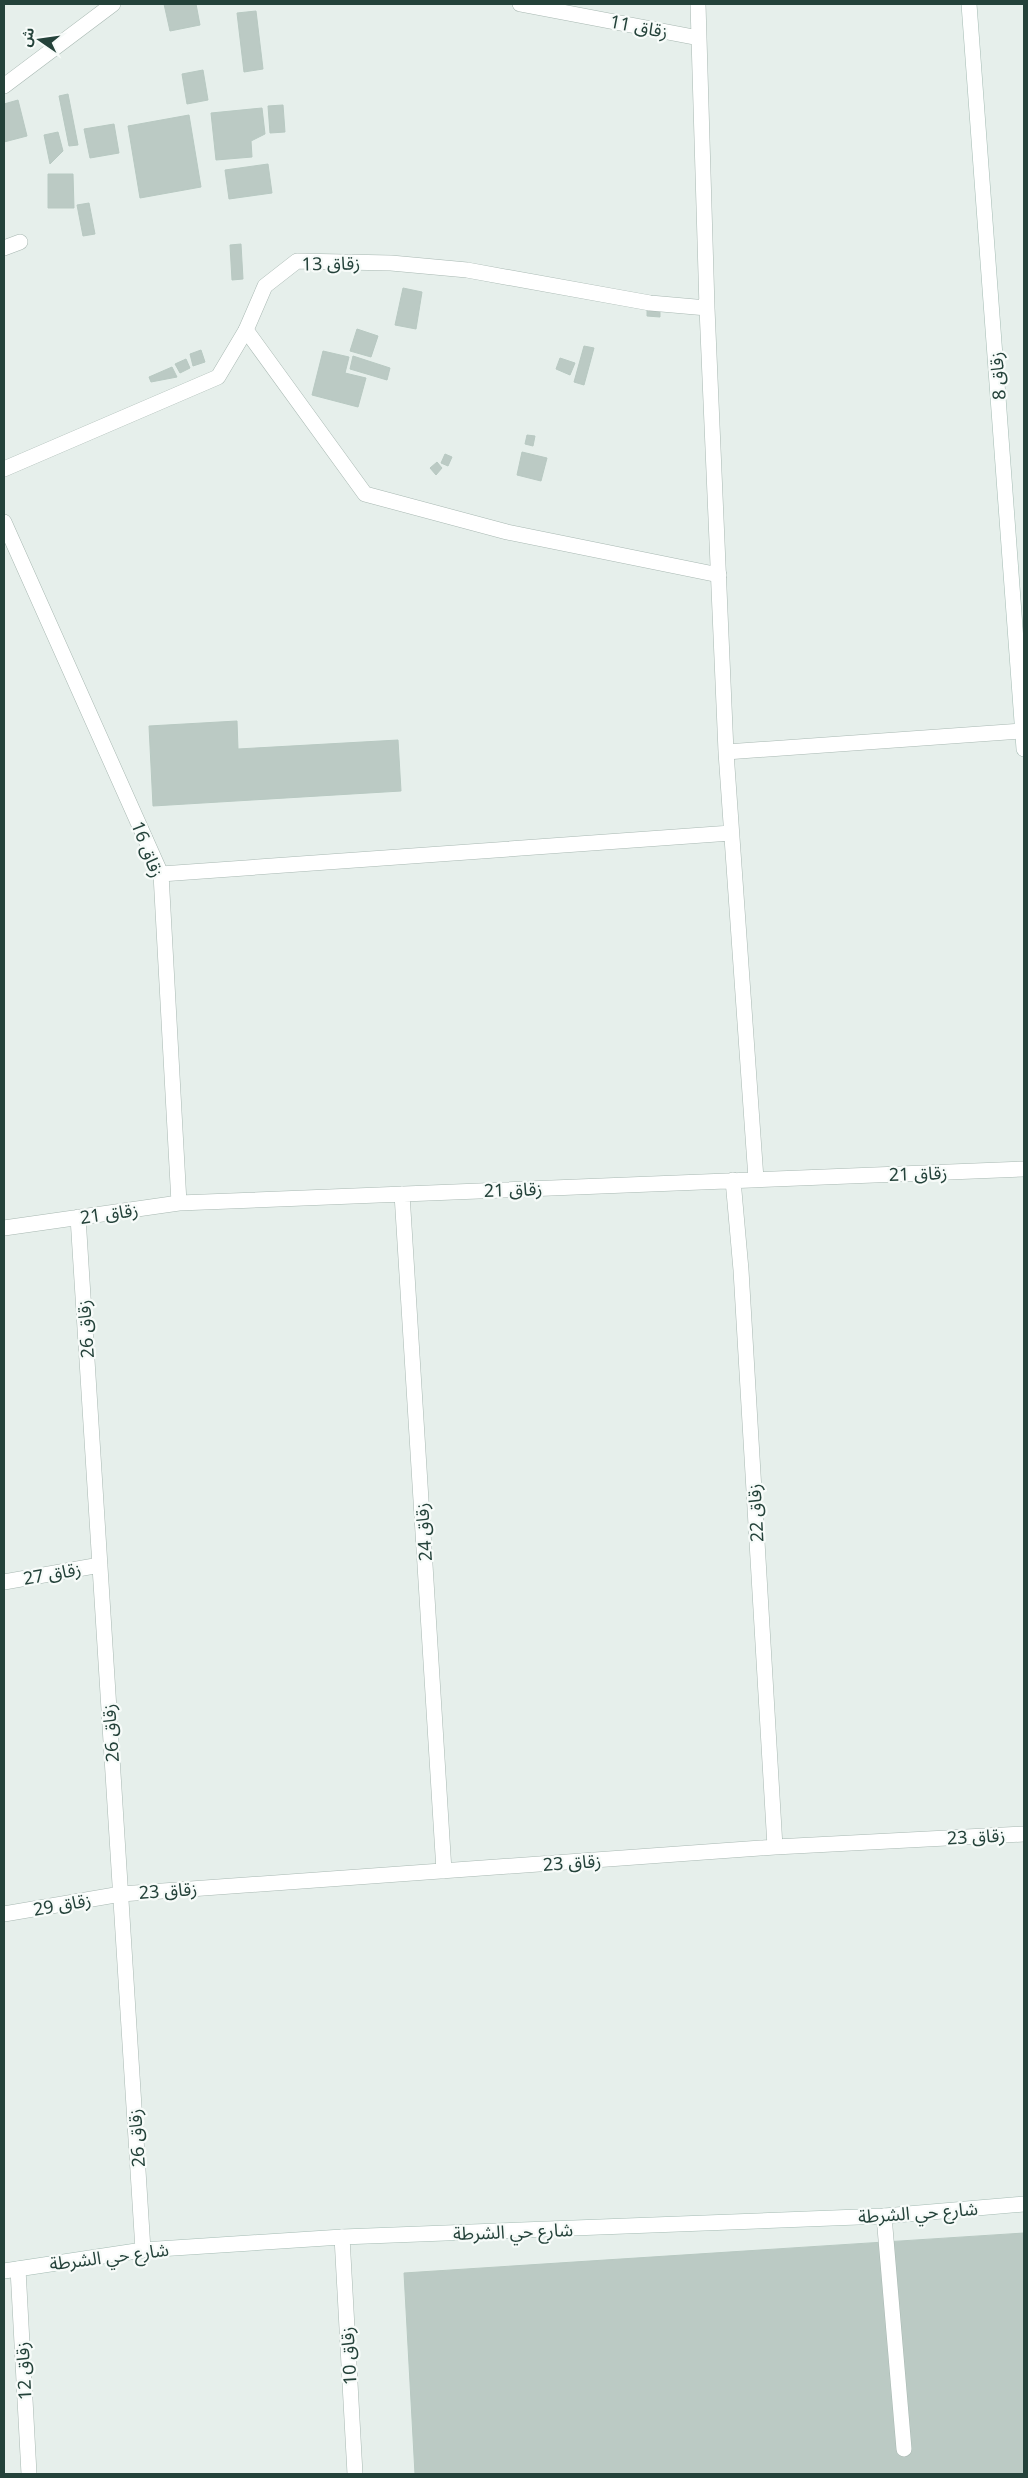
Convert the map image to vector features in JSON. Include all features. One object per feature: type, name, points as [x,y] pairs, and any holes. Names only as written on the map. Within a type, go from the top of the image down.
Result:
[{"type":"street","points":[[4,86],[114,4]]},
{"type":"street","name":"زقاق 11","points":[[520,4],[699,38]]},
{"type":"street","points":[[698,4],[707,308],[726,752],[756,1179]]},
{"type":"street","name":"زقاق 8","points":[[969,4],[1021,672],[1024,749]]},
{"type":"street","points":[[4,248],[20,242]]},
{"type":"street","name":"زقاق 13","points":[[4,469],[218,376],[246,330],[265,286],[297,261],[391,263],[467,270],[650,303],[707,308]]},
{"type":"street","points":[[246,330],[365,494],[507,532],[719,576]]},
{"type":"street","name":"زقاق 16","points":[[4,522],[161,874],[180,1203]]},
{"type":"street","points":[[726,752],[1023,731]]},
{"type":"street","points":[[161,874],[731,833]]},
{"type":"street","name":"زقاق 21","points":[[4,1228],[180,1203],[1024,1169]]},
{"type":"street","name":"زقاق 22","points":[[733,1180],[741,1280],[775,1847]]},
{"type":"street","name":"زقاق 24","points":[[402,1194],[444,1871]]},
{"type":"street","name":"زقاق 26","points":[[78,1217],[143,2250]]},
{"type":"street","name":"زقاق 27","points":[[4,1582],[100,1564]]},
{"type":"street","name":"زقاق 23","points":[[120,1894],[775,1847],[1024,1834]]},
{"type":"street","name":"زقاق 29","points":[[4,1914],[120,1894]]},
{"type":"street","name":"شارع حي الشرطة","points":[[11,2270],[143,2250],[342,2237],[884,2216],[1024,2204]]},
{"type":"street","points":[[884,2216],[904,2449]]},
{"type":"street","name":"زقاق 10","points":[[342,2237],[354,2474]]},
{"type":"street","name":"زقاق 12","points":[[11,2270],[29,2474]]},
{"type":"building","points":[[164,4],[196,4],[200,25],[170,31]]},
{"type":"building","points":[[256,11],[263,69],[244,72],[237,13]]},
{"type":"building","points":[[203,70],[208,100],[187,104],[182,74]]},
{"type":"building","points":[[68,94],[78,145],[69,146],[59,96]]},
{"type":"building","points":[[18,100],[27,136],[4,142],[4,104]]},
{"type":"building","points":[[283,105],[285,132],[270,133],[268,106]]},
{"type":"building","points":[[262,108],[265,134],[251,141],[252,157],[216,160],[211,113]]},
{"type":"building","points":[[189,115],[201,187],[140,198],[128,126]]},
{"type":"building","points":[[114,124],[119,153],[90,158],[84,129]]},
{"type":"building","points":[[58,132],[63,151],[50,164],[44,135]]},
{"type":"building","points":[[268,164],[272,193],[229,199],[225,170]]},
{"type":"building","points":[[48,174],[73,174],[74,208],[48,208]]},
{"type":"building","points":[[89,203],[95,234],[83,236],[77,205]]},
{"type":"building","points":[[241,244],[243,279],[232,280],[230,245]]},
{"type":"building","points":[[403,288],[422,292],[416,329],[395,325]]},
{"type":"building","points":[[647,307],[660,307],[660,317],[647,316]]},
{"type":"building","points":[[357,329],[378,336],[371,357],[350,351]]},
{"type":"building","points":[[584,346],[594,348],[584,385],[574,382]]},
{"type":"building","points":[[201,350],[205,362],[193,366],[190,354]]},
{"type":"building","points":[[323,351],[349,357],[345,373],[366,378],[358,407],[312,395]]},
{"type":"building","points":[[353,356],[390,368],[387,380],[350,369]]},
{"type":"building","points":[[560,358],[575,363],[570,375],[556,369]]},
{"type":"building","points":[[186,359],[190,368],[180,373],[175,364]]},
{"type":"building","points":[[172,367],[177,377],[151,382],[149,377]]},
{"type":"building","points":[[527,435],[535,436],[533,446],[525,444]]},
{"type":"building","points":[[522,452],[547,458],[541,481],[517,475]]},
{"type":"building","points":[[445,454],[452,457],[448,466],[441,463]]},
{"type":"building","points":[[437,462],[442,468],[436,475],[430,468]]},
{"type":"building","points":[[237,721],[238,749],[398,740],[401,791],[153,806],[149,726]]},
{"type":"building","points":[[1024,2233],[1024,2474],[415,2474],[404,2273]]}]
